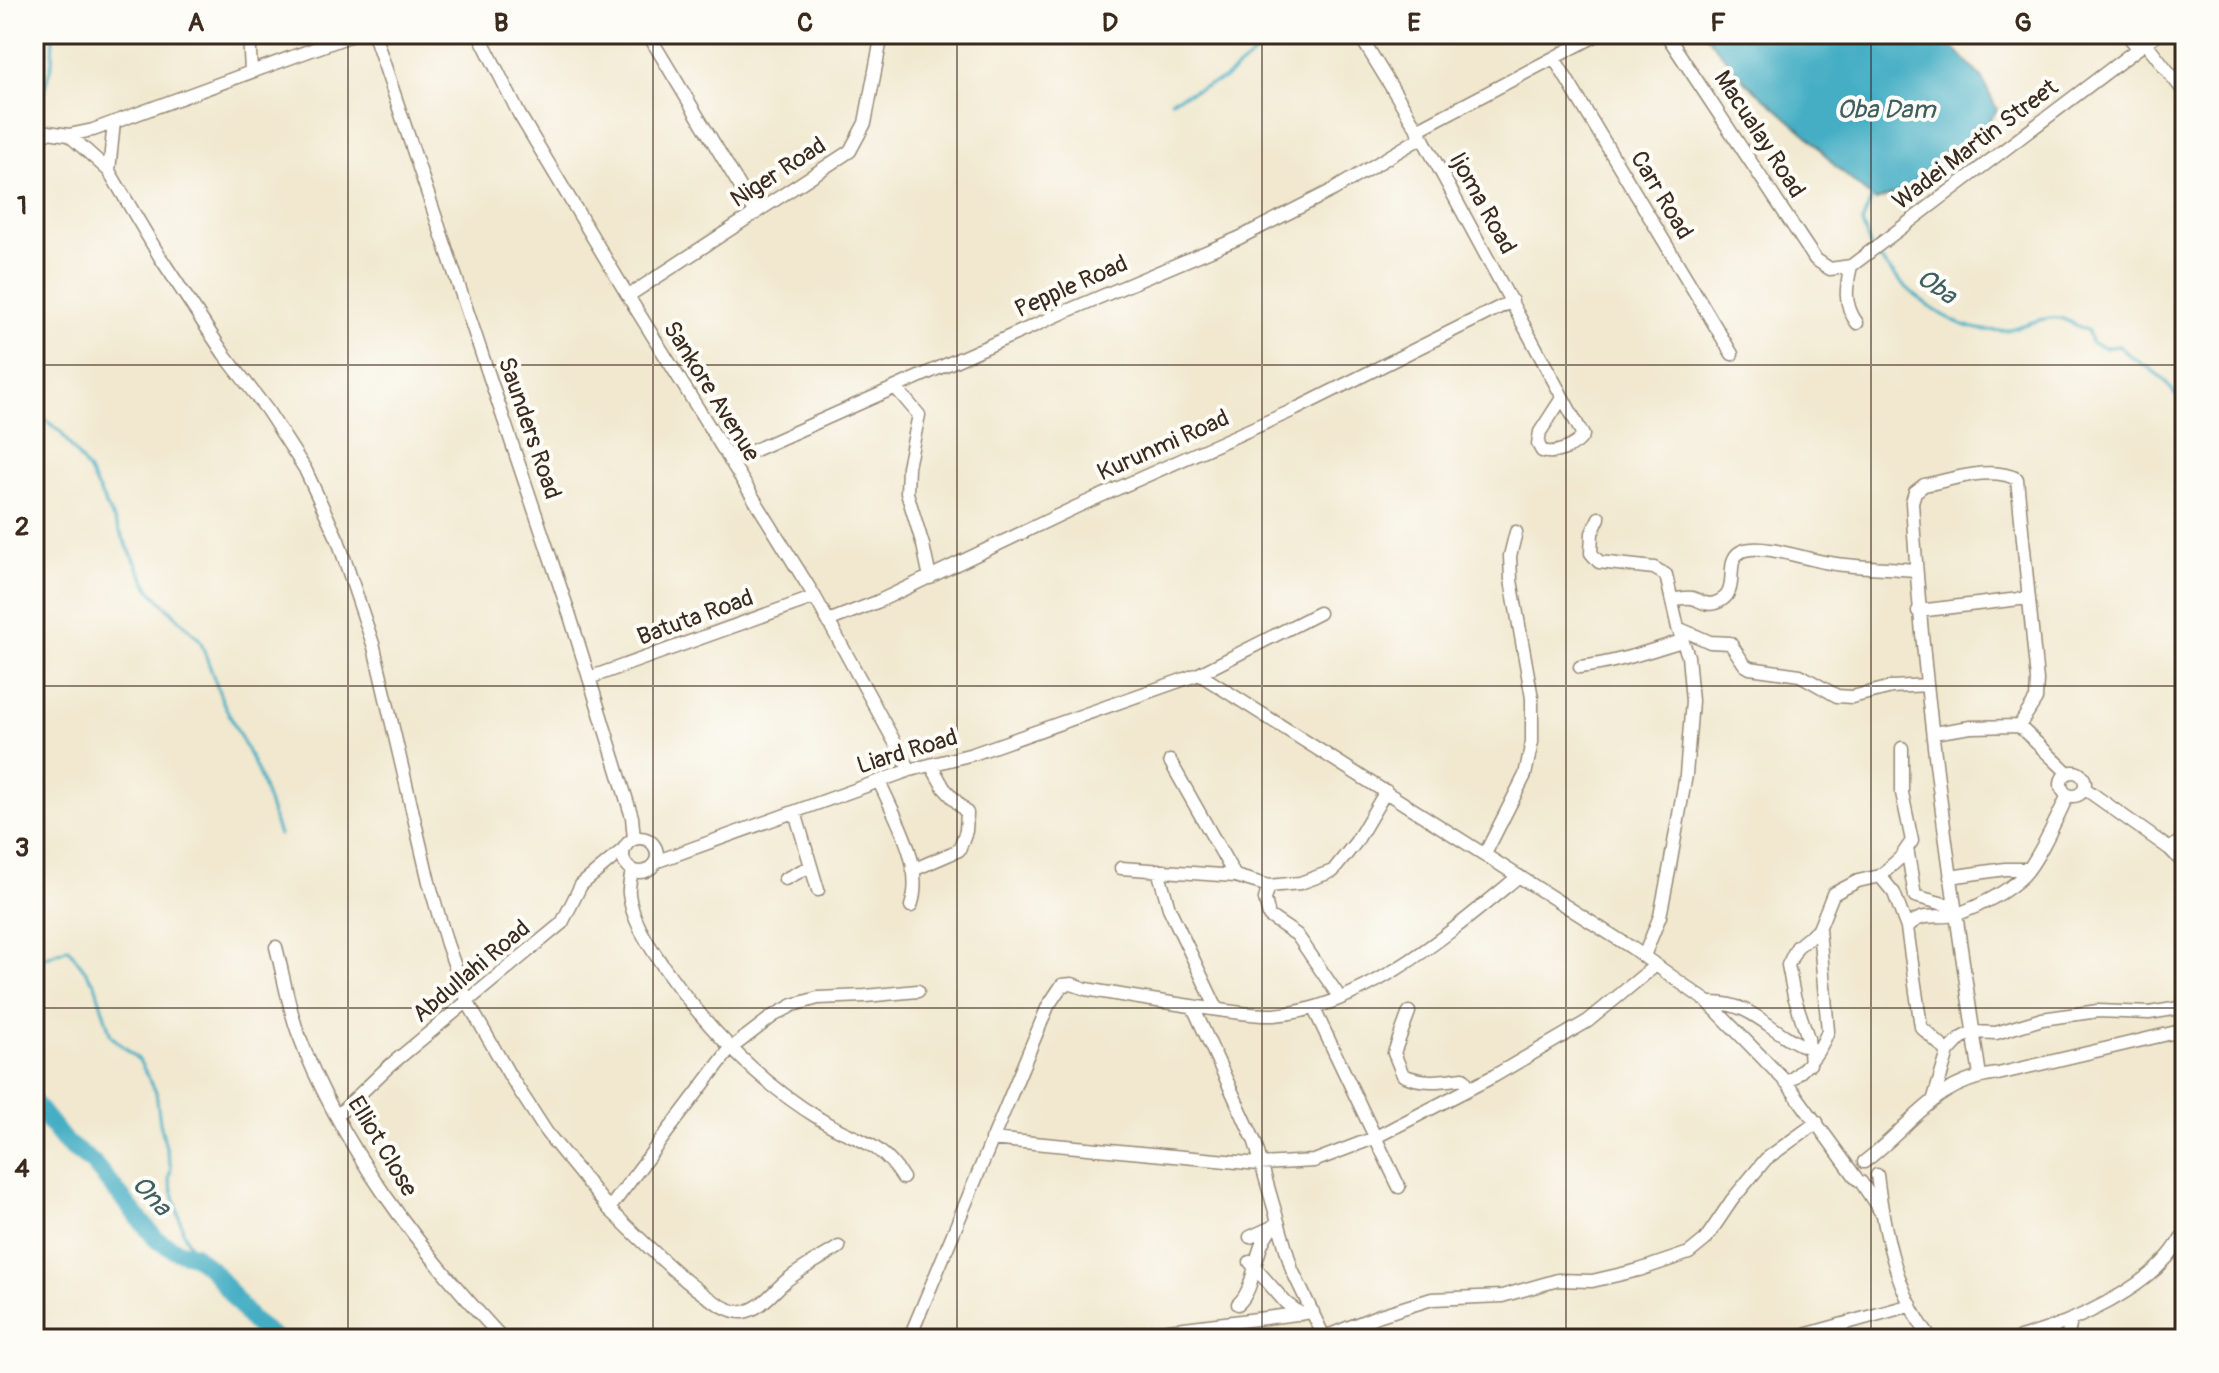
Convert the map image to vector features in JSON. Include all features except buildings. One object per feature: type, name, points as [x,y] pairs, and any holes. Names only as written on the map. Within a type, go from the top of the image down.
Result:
[{"type":"street","points":[[249,34],[251,71]]},
{"type":"street","points":[[34,130],[69,135],[93,130],[355,34]]},
{"type":"street","name":"Saunders Road","points":[[374,34],[589,678],[632,817],[629,844]]},
{"type":"street","name":"Sankore Avenue","points":[[479,34],[519,114],[815,597],[910,770]]},
{"type":"street","points":[[648,34],[756,213]]},
{"type":"street","name":"Niger Road","points":[[628,296],[850,151],[865,123],[882,34]]},
{"type":"street","name":"Ijoma Road","points":[[1359,34],[1420,134],[1583,435],[1581,440],[1549,453],[1542,451],[1538,444],[1540,432],[1562,398]]},
{"type":"street","name":"Pepple Road","points":[[730,461],[1239,238],[1333,190],[1420,134],[1599,34]]},
{"type":"street","name":"Macualay Road","points":[[1666,34],[1815,259],[1830,269],[1851,266]]},
{"type":"street","points":[[2127,34],[2185,93]]},
{"type":"street","name":"Wadei Martin Street","points":[[1851,266],[2157,34]]},
{"type":"street","name":"Carr Road","points":[[1554,58],[1732,354]]},
{"type":"street","points":[[109,171],[114,122]]},
{"type":"street","points":[[93,130],[95,158]]},
{"type":"street","points":[[69,135],[109,171],[160,257],[305,469],[338,540],[374,647],[429,882],[468,1003],[547,1133],[609,1209],[699,1292],[724,1308],[743,1312],[764,1302],[787,1280],[839,1247]]},
{"type":"street","points":[[1851,266],[1846,287],[1847,303],[1857,323]]},
{"type":"street","name":"Kurunmi Road","points":[[828,621],[930,578],[1076,507],[1296,409],[1512,301]]},
{"type":"street","points":[[896,388],[919,415],[908,467],[907,493],[930,578]]},
{"type":"street","points":[[1980,1076],[1950,877],[1918,611],[1912,502],[1915,492],[1924,485],[1995,473],[2017,479],[2037,680],[2036,699],[2019,726]]},
{"type":"street","points":[[1599,518],[1590,544],[1591,553],[1595,559],[1607,563],[1654,568],[1666,575],[1688,656],[1692,701],[1686,775],[1660,916],[1644,956]]},
{"type":"street","points":[[1485,854],[1525,775],[1532,742],[1532,698],[1511,580],[1510,556],[1516,532]]},
{"type":"street","points":[[1673,599],[1691,598],[1712,604],[1720,601],[1729,594],[1733,562],[1740,552],[1748,549],[1831,563],[1915,570]]},
{"type":"street","name":"Batuta Road","points":[[589,678],[815,597]]},
{"type":"street","points":[[1918,611],[2028,598]]},
{"type":"street","name":"Liard Road","points":[[655,862],[910,770],[973,754],[1199,674],[1319,613]]},
{"type":"street","points":[[1678,628],[1710,642],[1730,643],[1750,668],[1800,675],[1837,696],[1852,697],[1892,687],[1927,685]]},
{"type":"street","points":[[1580,667],[1603,665],[1682,641]]},
{"type":"street","points":[[1199,674],[1644,956],[1709,1003],[1787,1083],[1881,1214]]},
{"type":"street","points":[[1933,733],[1971,727],[2019,726],[2032,735],[2068,773],[2083,777],[2084,788],[2079,794],[2068,795]]},
{"type":"street","points":[[1787,1083],[1810,1064],[1823,1046],[1828,1031],[1819,929],[1833,894],[1858,881],[1880,876],[1900,858],[1912,841],[1902,793],[1902,748]]},
{"type":"street","points":[[1170,761],[1235,876]]},
{"type":"street","points":[[913,870],[959,850],[966,831],[967,813],[944,788],[931,765]]},
{"type":"street","points":[[2068,773],[2062,782],[2063,790],[2068,795]]},
{"type":"street","points":[[879,781],[913,870],[916,885],[911,906]]},
{"type":"street","points":[[2084,788],[2170,849],[2185,865]]},
{"type":"street","points":[[1121,868],[1235,876],[1269,886],[1300,883],[1333,871],[1356,842],[1386,791]]},
{"type":"street","points":[[1907,928],[1921,917],[1997,895],[2024,876],[2068,795]]},
{"type":"street","points":[[795,812],[818,890]]},
{"type":"street","points":[[2170,849],[2185,837]]},
{"type":"street","points":[[608,862],[629,867],[648,870],[655,862],[654,846],[645,839],[629,844],[629,867],[628,893],[646,941],[689,1003],[761,1078],[822,1121],[860,1137],[880,1150],[903,1178]]},
{"type":"street","name":"Abdullahi Road","points":[[337,1116],[388,1067],[562,923],[581,885],[629,844]]},
{"type":"street","points":[[1907,848],[1915,896],[1955,909]]},
{"type":"street","points":[[785,879],[809,867]]},
{"type":"street","points":[[1950,877],[2028,869]]},
{"type":"street","points":[[1158,870],[1169,908],[1217,1009]]},
{"type":"street","points":[[909,1339],[1048,1006],[1062,985],[1072,984],[1193,1007],[1271,1015],[1314,1009],[1370,983],[1439,941],[1519,876]]},
{"type":"street","points":[[1880,876],[1894,893],[1907,928],[1921,1027],[1948,1052]]},
{"type":"street","points":[[1269,886],[1265,899],[1269,916],[1297,935],[1340,998]]},
{"type":"street","points":[[1810,1064],[1809,1048],[1788,965],[1797,947],[1819,929]]},
{"type":"street","name":"Elliot Close","points":[[276,947],[297,1029],[337,1116],[397,1213],[425,1251],[503,1339]]},
{"type":"street","points":[[991,1139],[1259,1164],[1314,1161],[1374,1138],[1588,1021],[1656,965]]},
{"type":"street","points":[[609,1209],[730,1049],[773,1016],[793,1005],[818,998],[918,991]]},
{"type":"street","points":[[1709,1003],[1724,1003],[1750,1011],[1790,1041],[1809,1048]]},
{"type":"street","points":[[1193,1007],[1255,1142],[1274,1225],[1307,1313],[1325,1338],[1377,1316],[1432,1299],[1502,1296],[1558,1280],[1592,1281],[1639,1270],[1689,1253],[1705,1240],[1732,1200],[1766,1159],[1817,1122]]},
{"type":"street","points":[[1934,1098],[1948,1052],[1961,1038],[1973,1032],[1996,1033],[2042,1019],[2098,1011],[2149,1013],[2185,1007]]},
{"type":"street","points":[[1314,1009],[1399,1187]]},
{"type":"street","points":[[1409,1012],[1394,1053],[1403,1075],[1418,1081],[1438,1082],[1463,1078],[1470,1088]]},
{"type":"street","points":[[1859,1181],[1855,1174],[1863,1163],[1949,1088],[1980,1076],[2185,1030]]},
{"type":"street","points":[[1859,1181],[1871,1183],[1890,1142]]},
{"type":"street","points":[[1835,1148],[1848,1158],[1869,1163],[1876,1172],[1881,1214],[1899,1277],[1931,1339]]},
{"type":"street","points":[[1250,1237],[1274,1225]]},
{"type":"street","points":[[1238,1304],[1248,1291],[1250,1263],[1274,1225]]},
{"type":"street","points":[[2017,1339],[2071,1321],[2143,1279],[2173,1254],[2181,1238],[2185,1237]]},
{"type":"street","points":[[1250,1263],[1286,1303],[1307,1313]]},
{"type":"street","points":[[1790,1339],[1911,1305]]},
{"type":"street","points":[[1095,1339],[1307,1313]]},
{"type":"street","points":[[2067,1339],[2071,1321]]},
{"type":"water","name":"Oba Dam","points":[[1705,34],[1941,34],[1982,78],[1997,110],[1977,139],[1902,191],[1876,201],[1747,83]]},
{"type":"waterway","points":[[34,124],[52,63],[53,34]]},
{"type":"waterway","points":[[1171,100],[1224,79],[1252,56],[1269,34]]},
{"type":"waterway","name":"Oba","points":[[1870,246],[1862,223],[1872,197]]},
{"type":"waterway","name":"Oba","points":[[1874,252],[1915,295],[1948,318],[1985,330],[2004,330],[2046,319],[2062,319],[2088,331],[2091,342],[2104,348],[2119,346],[2163,379],[2185,405]]},
{"type":"waterway","points":[[34,416],[40,416],[60,431],[88,470],[150,590],[200,640],[222,700],[258,772],[279,835]]},
{"type":"waterway","points":[[34,962],[68,948],[95,984],[111,1036],[139,1060],[156,1092],[171,1168],[169,1178],[183,1231],[194,1255]]},
{"type":"waterway","name":"Ona","points":[[34,1103],[66,1143],[93,1163],[157,1240],[177,1251],[194,1255],[214,1272],[252,1321],[276,1339]]}]
